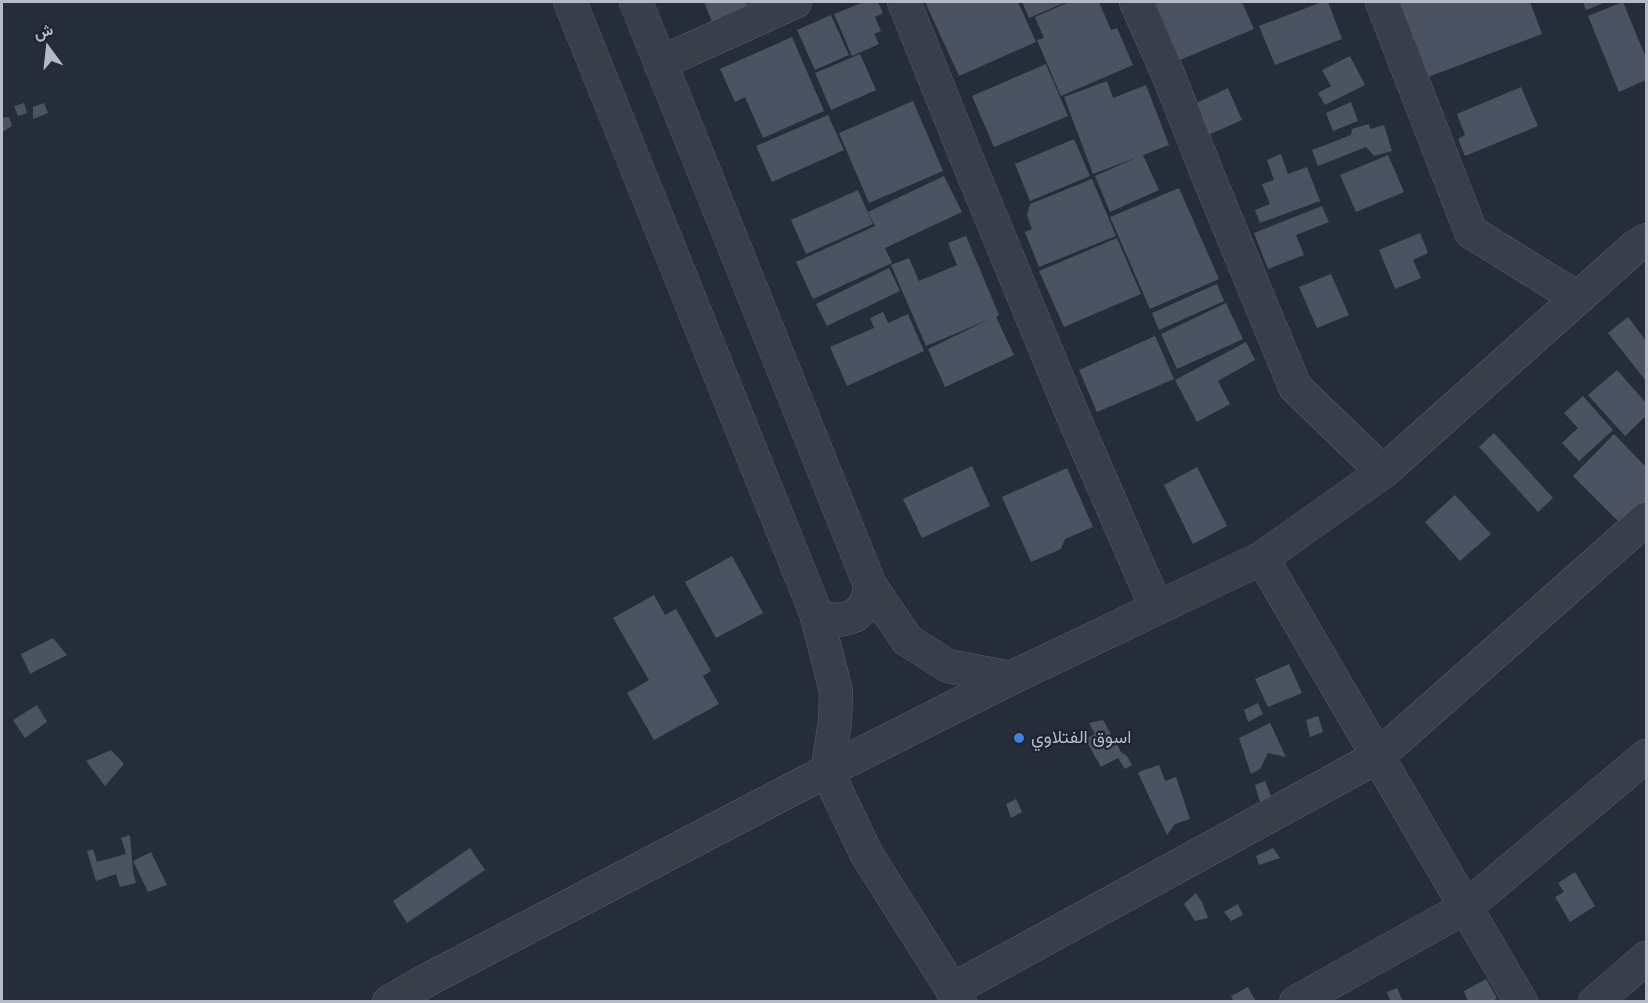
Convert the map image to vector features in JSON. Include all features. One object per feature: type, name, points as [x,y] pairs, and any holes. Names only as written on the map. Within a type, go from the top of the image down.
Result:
[{"type":"street","points":[[570,2],[816,613],[836,691],[835,722],[827,771],[867,855],[956,996],[1377,757],[1647,519]]},
{"type":"street","points":[[636,2],[870,585],[907,640],[948,666],[1011,678]]},
{"type":"street","points":[[660,63],[795,2]]},
{"type":"street","points":[[904,2],[1068,406],[1156,607]]},
{"type":"street","points":[[1136,2],[1168,74],[1295,387],[1383,472]]},
{"type":"street","points":[[1382,2],[1471,232],[1578,298]]},
{"type":"street","points":[[389,1002],[827,771],[1156,607],[1262,558],[1383,472],[1578,298],[1647,240]]},
{"type":"street","points":[[1262,558],[1521,1002]]},
{"type":"street","points":[[816,613],[835,620],[854,616],[866,603],[870,585]]},
{"type":"street","points":[[1296,1002],[1466,907],[1647,756]]},
{"type":"street","points":[[1595,1002],[1647,958]]},
{"type":"building","points":[[704,2],[746,2],[749,9],[713,24]]},
{"type":"building","points":[[864,2],[878,2],[883,13],[875,17],[881,31],[874,34],[879,44],[852,56],[834,14]]},
{"type":"building","points":[[925,2],[1018,2],[1036,42],[959,76]]},
{"type":"building","points":[[1022,2],[1066,2],[1029,18]]},
{"type":"building","points":[[1069,2],[1099,2],[1111,30],[1117,28],[1133,65],[1061,96],[1037,40],[1044,38],[1035,17]]},
{"type":"building","points":[[1155,2],[1242,2],[1254,29],[1180,60]]},
{"type":"building","points":[[1322,2],[1328,2],[1342,39],[1275,65],[1259,26]]},
{"type":"building","points":[[1399,2],[1530,2],[1542,34],[1428,77]]},
{"type":"building","points":[[1583,2],[1606,2],[1586,10]]},
{"type":"building","points":[[1623,2],[1646,58],[1646,80],[1619,92],[1588,16]]},
{"type":"building","points":[[831,15],[849,55],[815,70],[797,30]]},
{"type":"building","points":[[792,37],[824,111],[763,138],[745,97],[735,102],[720,69]]},
{"type":"building","points":[[860,54],[876,90],[831,110],[815,73]]},
{"type":"building","points":[[1350,56],[1365,85],[1325,105],[1318,93],[1331,86],[1322,70]]},
{"type":"building","points":[[1046,64],[1068,116],[994,147],[972,96]]},
{"type":"building","points":[[1107,81],[1113,98],[1146,85],[1169,145],[1143,155],[1159,190],[1110,212],[1095,176],[1138,157],[1093,174],[1064,97]]},
{"type":"building","points":[[1521,87],[1538,126],[1465,156],[1458,139],[1465,135],[1457,114]]},
{"type":"building","points":[[1228,88],[1242,120],[1206,136],[1192,105]]},
{"type":"building","points":[[913,101],[943,171],[869,203],[839,133]]},
{"type":"building","points":[[1351,102],[1358,121],[1333,131],[1326,113]]},
{"type":"building","points":[[24,103],[27,113],[18,116],[14,106]]},
{"type":"building","points":[[44,103],[48,113],[33,119],[33,107]]},
{"type":"building","points":[[828,115],[844,150],[772,182],[756,146]]},
{"type":"building","points":[[9,117],[12,126],[2,132],[2,118]]},
{"type":"building","points":[[1369,124],[1370,129],[1384,125],[1392,151],[1374,156],[1366,147],[1318,166],[1312,150],[1351,135],[1352,129]]},
{"type":"building","points":[[1074,139],[1090,176],[1030,201],[1015,164]]},
{"type":"building","points":[[1281,154],[1288,174],[1307,167],[1320,201],[1260,223],[1255,210],[1270,204],[1262,184],[1274,180],[1267,160]]},
{"type":"building","points":[[1388,155],[1404,192],[1356,212],[1340,175]]},
{"type":"building","points":[[944,176],[962,212],[885,248],[892,263],[813,299],[796,262],[875,226],[868,212]]},
{"type":"building","points":[[1092,179],[1116,236],[1039,267],[1025,232],[1032,229],[1027,215],[1030,204]]},
{"type":"building","points":[[1179,188],[1219,279],[1150,309],[1110,217]]},
{"type":"building","points":[[858,190],[873,224],[806,254],[791,220]]},
{"type":"building","points":[[1322,206],[1329,222],[1296,235],[1304,255],[1268,269],[1254,233]]},
{"type":"building","points":[[1420,233],[1428,253],[1413,260],[1421,278],[1395,289],[1379,250]]},
{"type":"building","points":[[966,236],[999,315],[996,317],[1014,355],[945,387],[928,349],[990,319],[926,346],[891,265],[909,258],[919,281],[957,265],[948,243]]},
{"type":"building","points":[[1117,238],[1141,294],[1064,327],[1039,271]]},
{"type":"building","points":[[889,268],[900,291],[827,326],[816,304]]},
{"type":"building","points":[[1331,274],[1349,315],[1317,328],[1299,287]]},
{"type":"building","points":[[1217,284],[1224,301],[1159,330],[1152,313]]},
{"type":"building","points":[[1226,303],[1243,339],[1177,369],[1161,334]]},
{"type":"building","points":[[883,312],[888,323],[908,314],[924,351],[847,386],[830,347],[874,328],[870,318]]},
{"type":"building","points":[[1628,317],[1646,341],[1646,381],[1608,333]]},
{"type":"building","points":[[1155,336],[1174,379],[1097,412],[1079,370]]},
{"type":"building","points":[[1246,342],[1255,360],[1218,381],[1230,404],[1197,422],[1175,380]]},
{"type":"building","points":[[1617,370],[1646,403],[1646,416],[1625,436],[1588,395]]},
{"type":"building","points":[[1583,396],[1613,430],[1579,461],[1562,443],[1578,428],[1564,413]]},
{"type":"building","points":[[1494,433],[1553,498],[1538,512],[1479,447]]},
{"type":"building","points":[[1614,434],[1646,467],[1646,506],[1625,528],[1573,476]]},
{"type":"building","points":[[972,466],[990,506],[922,538],[903,499]]},
{"type":"building","points":[[1197,467],[1227,526],[1193,544],[1164,485]]},
{"type":"building","points":[[1067,468],[1093,527],[1065,539],[1061,549],[1031,562],[1002,497]]},
{"type":"building","points":[[1455,495],[1491,534],[1460,561],[1425,522]]},
{"type":"building","points":[[732,556],[763,613],[716,638],[685,582]]},
{"type":"building","points":[[654,595],[665,615],[676,609],[711,671],[703,676],[719,704],[654,740],[627,693],[649,680],[613,618]]},
{"type":"building","points":[[53,638],[67,655],[30,674],[21,654]]},
{"type":"building","points":[[1289,664],[1302,693],[1268,707],[1255,679]]},
{"type":"building","points":[[1258,703],[1263,714],[1248,722],[1244,710]]},
{"type":"building","points":[[37,705],[47,722],[25,738],[13,720]]},
{"type":"building","points":[[1318,716],[1323,732],[1310,737],[1306,720]]},
{"type":"building","points":[[1103,720],[1121,752],[1127,756],[1132,765],[1125,769],[1118,758],[1101,767],[1085,739],[1095,734],[1089,723]]},
{"type":"building","points":[[1270,723],[1286,757],[1268,753],[1260,769],[1251,774],[1239,738]]},
{"type":"building","points":[[111,750],[124,764],[105,786],[86,761]]},
{"type":"building","points":[[1159,765],[1165,781],[1176,777],[1190,819],[1175,824],[1167,835],[1138,773]]},
{"type":"building","points":[[1265,781],[1271,796],[1260,802],[1255,785]]},
{"type":"building","points":[[1016,799],[1022,812],[1011,818],[1006,804]]},
{"type":"building","points":[[130,835],[136,883],[120,887],[116,874],[96,881],[87,851],[93,849],[97,862],[126,854],[121,838]]},
{"type":"building","points":[[470,848],[485,870],[407,923],[393,901]]},
{"type":"building","points":[[1273,848],[1280,858],[1259,865],[1256,856]]},
{"type":"building","points":[[151,852],[167,885],[148,892],[133,861]]},
{"type":"building","points":[[1575,872],[1595,906],[1570,922],[1555,897],[1564,892],[1558,883]]},
{"type":"building","points":[[1196,893],[1208,918],[1195,921],[1184,904]]},
{"type":"building","points":[[1238,904],[1243,915],[1231,921],[1224,912]]},
{"type":"building","points":[[1486,979],[1497,998],[1492,1002],[1468,1002],[1464,991]]},
{"type":"building","points":[[1248,987],[1255,1000],[1234,1002],[1231,996]]},
{"type":"building","points":[[1397,988],[1403,1002],[1391,1002],[1387,992]]},
{"type":"place","name":"اسوق الفتلاوي","points":[[1019,738]]}]
